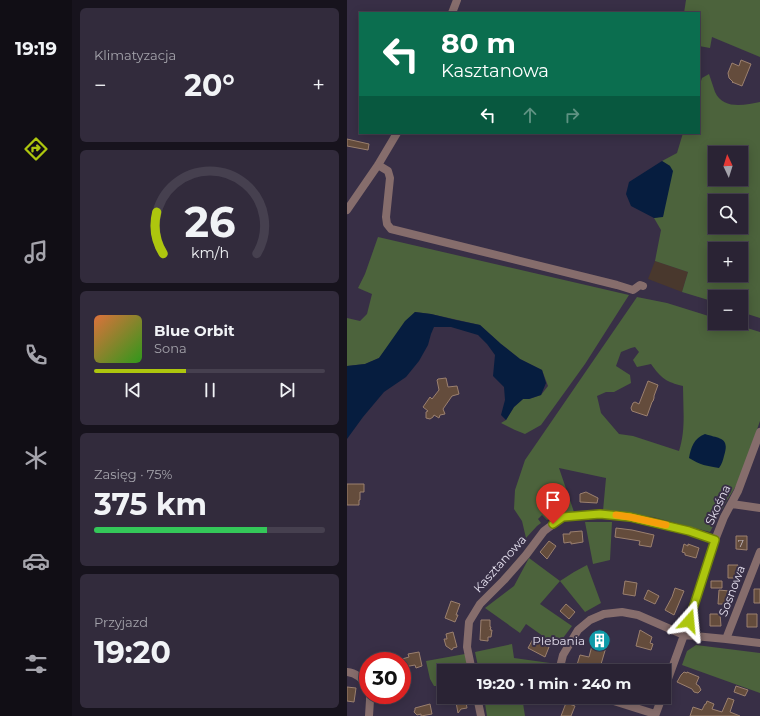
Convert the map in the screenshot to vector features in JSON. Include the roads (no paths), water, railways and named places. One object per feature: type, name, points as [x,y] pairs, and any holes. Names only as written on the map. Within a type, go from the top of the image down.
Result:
[{"type":"street","points":[[452,12],[457,0]]},
{"type":"street","points":[[347,209],[378,165],[396,134]]},
{"type":"street","points":[[378,165],[388,172],[390,178],[386,217],[387,224],[391,229],[633,290],[640,285],[643,286]]},
{"type":"street","name":"Skośna","points":[[671,671],[715,540],[738,492],[760,432]]},
{"type":"street","points":[[732,504],[760,508]]},
{"type":"street","name":"Kasztanowa","points":[[471,664],[467,647],[469,622],[479,604],[504,580],[526,555],[543,531],[563,517],[600,514],[630,517],[689,531],[715,540]]},
{"type":"street","name":"Sosnowa","points":[[726,639],[760,552]]},
{"type":"street","points":[[561,664],[563,655],[578,630],[590,620],[604,614],[622,612],[638,615],[684,635],[760,643]]},
{"type":"street","points":[[347,672],[359,677]]},
{"type":"street","points":[[369,716],[370,704]]},
{"type":"street","points":[[478,704],[481,716]]},
{"type":"street","points":[[622,704],[655,715],[659,704]]},
{"type":"water","points":[[662,161],[670,166],[673,171],[663,217],[654,218],[631,206],[626,194],[629,182]]},
{"type":"water","points":[[415,312],[480,325],[520,359],[542,370],[546,383],[541,395],[529,399],[523,399],[514,407],[506,420],[501,415],[505,400],[504,387],[493,376],[495,355],[487,344],[478,335],[451,327],[434,327],[428,345],[419,361],[406,377],[384,392],[347,439],[347,366],[365,364],[379,358],[405,321]]},
{"type":"water","points":[[705,434],[719,438],[725,442],[726,450],[719,468],[704,465],[689,458],[696,440]]},
{"type":"place","name":"Plebania","points":[[600,641]]}]
